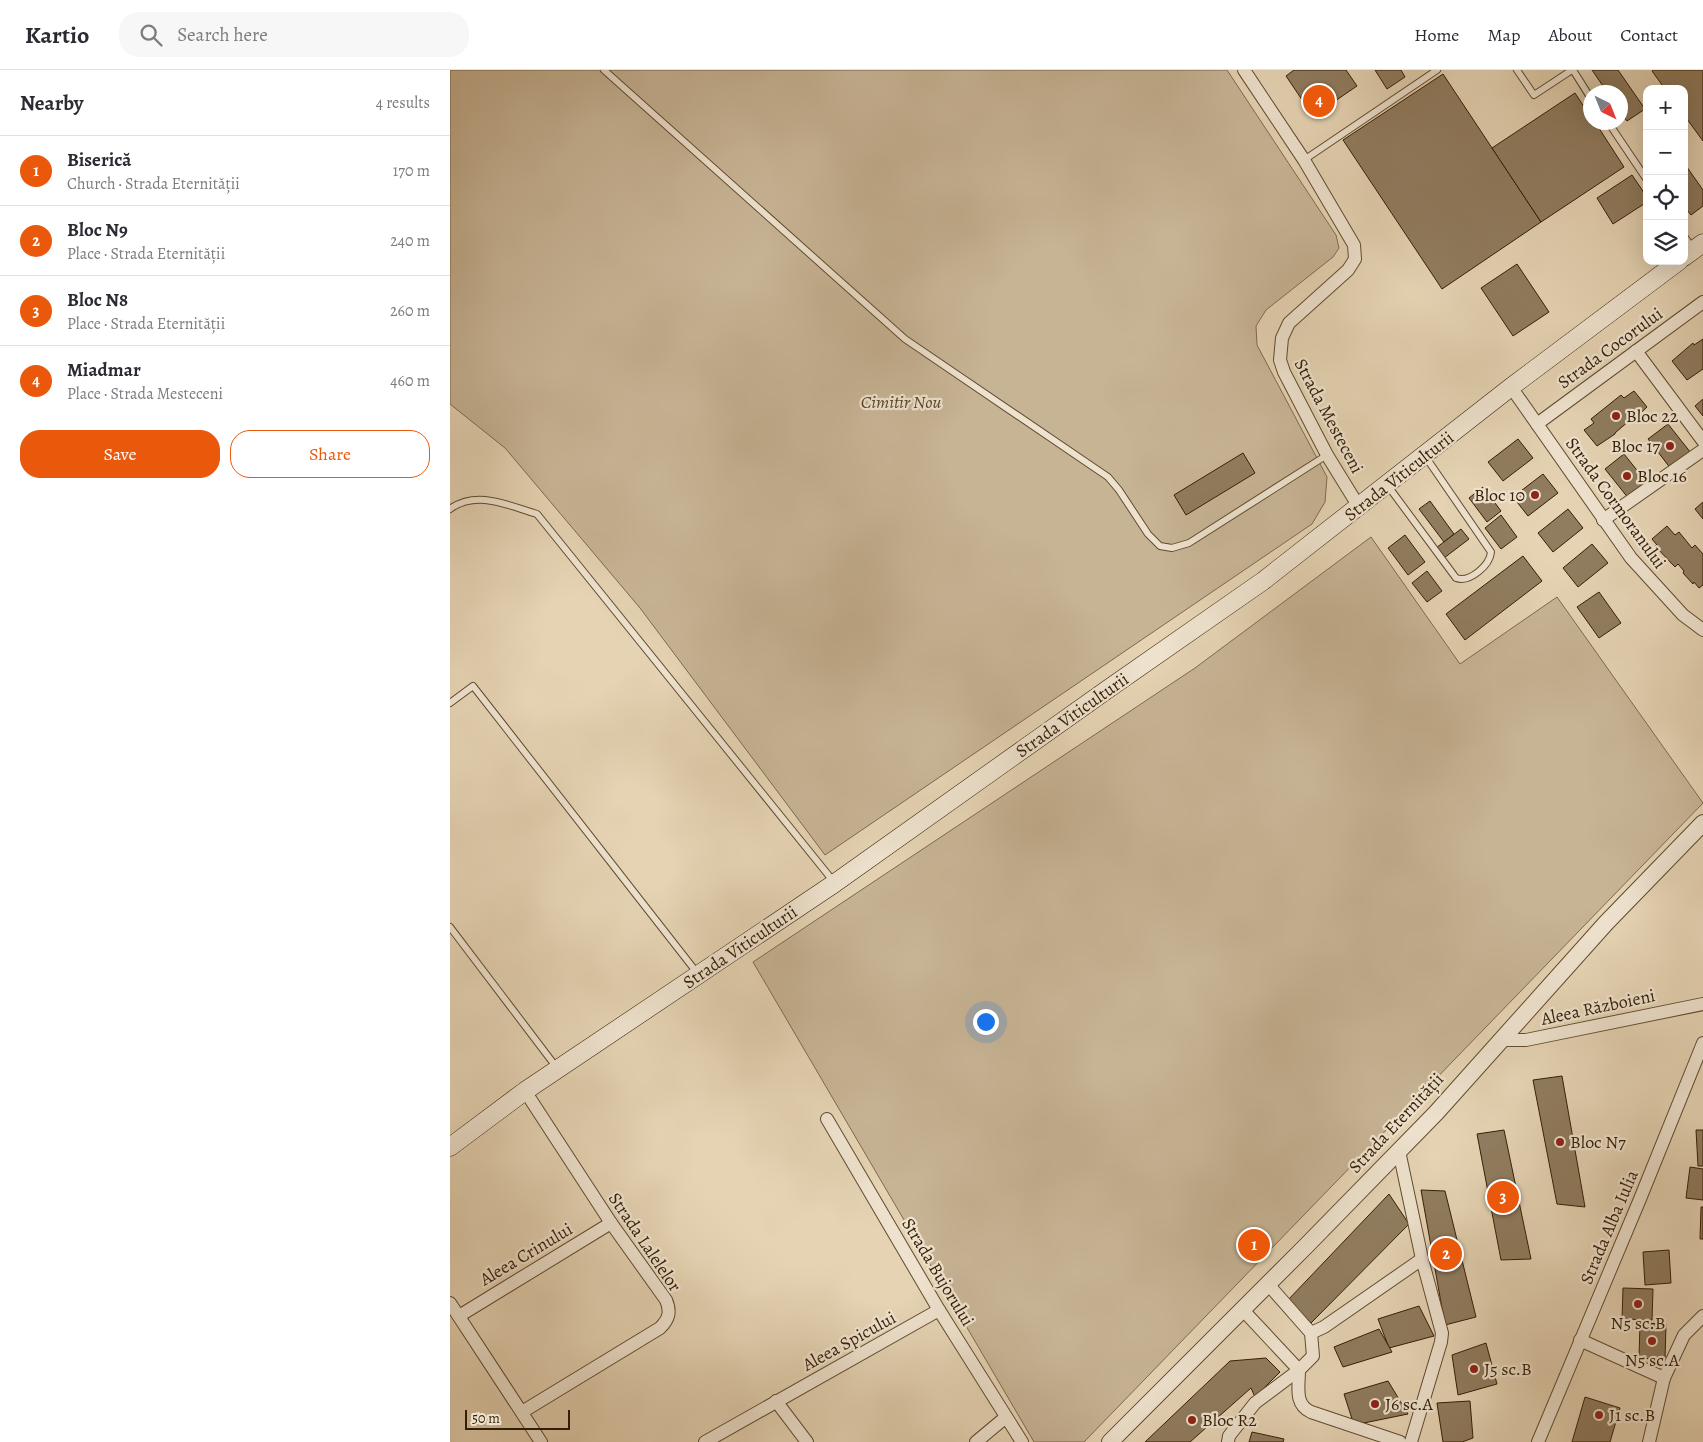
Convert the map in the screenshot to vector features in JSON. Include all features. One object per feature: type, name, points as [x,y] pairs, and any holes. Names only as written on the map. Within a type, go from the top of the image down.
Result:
[{"type":"main road","name":"Strada Viticulturii","points":[[450,1147],[525,1090],[835,884],[1263,581],[1511,387],[1674,265]]},
{"type":"street","name":"Strada Mesteceni","points":[[1244,70],[1304,160],[1354,245],[1355,259],[1348,270],[1289,323],[1282,338],[1280,360],[1284,372],[1358,508]]},
{"type":"street","name":"Strada Cocorului","points":[[1537,424],[1703,302]]},
{"type":"street","points":[[1636,351],[1703,441]]},
{"type":"street","name":"Strada Cormoranului","points":[[1511,387],[1631,558],[1683,616],[1703,630]]},
{"type":"street","points":[[1603,520],[1703,450]]},
{"type":"street","name":"Strada Eternității","points":[[1110,1442],[1436,1113],[1606,923],[1703,823]]},
{"type":"street","name":"Aleea Războieni","points":[[1500,1040],[1526,1040],[1703,1004]]},
{"type":"street","name":"Strada Alba Iulia","points":[[1538,1442],[1703,1043]]},
{"type":"street","name":"Strada Lalelelor","points":[[522,1412],[660,1328],[669,1316],[666,1300],[611,1223],[525,1090]]},
{"type":"street","name":"Strada Bujorului","points":[[827,1119],[939,1310],[1022,1442]]},
{"type":"street","points":[[1398,1151],[1422,1259],[1442,1333],[1442,1342],[1411,1442]]},
{"type":"street","name":"Aleea Crinului","points":[[458,1316],[611,1223]]},
{"type":"street","points":[[1310,1333],[1324,1328],[1422,1259]]},
{"type":"street","points":[[1228,1442],[1229,1436],[1255,1403],[1299,1370],[1313,1356],[1310,1333],[1267,1284]]},
{"type":"street","points":[[450,1303],[541,1442]]},
{"type":"street","points":[[1242,1309],[1299,1370],[1299,1397],[1305,1409],[1400,1442]]},
{"type":"street","name":"Aleea Spicului","points":[[706,1442],[939,1310]]},
{"type":"street","points":[[1649,1442],[1664,1378],[1684,1335],[1703,1316]]},
{"type":"street","points":[[1580,1340],[1664,1378]]},
{"type":"street","points":[[776,1401],[807,1442]]},
{"type":"street","points":[[976,1442],[1006,1417]]},
{"type":"lane","points":[[604,70],[905,339],[1108,477],[1119,490],[1148,534],[1160,546],[1172,548],[1189,543],[1328,455]]},
{"type":"lane","points":[[1304,160],[1437,70]]},
{"type":"lane","points":[[1517,70],[1534,96],[1572,70],[1583,86]]},
{"type":"lane","points":[[1613,130],[1644,175]]},
{"type":"lane","points":[[1387,485],[1456,578],[1459,580],[1468,578],[1480,570],[1490,559],[1491,552],[1425,455]]},
{"type":"lane","points":[[450,508],[458,502],[482,498],[537,514],[835,884]]},
{"type":"lane","points":[[450,703],[473,686],[699,974]]},
{"type":"lane","points":[[450,927],[558,1069]]},
{"type":"green space","name":"Cimitir Nou","points":[[450,70],[1227,70],[1336,235],[1339,248],[1333,257],[1266,310],[1256,326],[1257,345],[1327,477],[1325,502],[1312,524],[825,855],[640,608],[505,448],[450,404]]},
{"type":"green space","points":[[1371,537],[1460,664],[1557,597],[1703,803],[1084,1442],[1034,1442],[753,962],[1195,668]]},
{"type":"building","points":[[1294,70],[1346,70],[1357,86],[1313,116],[1286,76]]},
{"type":"building","points":[[1375,70],[1401,70],[1405,77],[1387,89]]},
{"type":"building","points":[[1592,70],[1618,70],[1643,106],[1643,110],[1628,120],[1628,85],[1602,85]]},
{"type":"building","points":[[1703,70],[1703,141],[1688,120],[1688,85],[1662,85],[1652,71]]},
{"type":"building","points":[[1443,74],[1541,222],[1442,289],[1343,140]]},
{"type":"building","points":[[1575,93],[1583,105],[1583,130],[1600,130],[1624,167],[1541,222],[1492,148]]},
{"type":"building","points":[[1688,169],[1703,190],[1703,206],[1691,215],[1688,211]]},
{"type":"building","points":[[1632,175],[1643,191],[1643,205],[1613,224],[1597,198]]},
{"type":"building","points":[[1517,264],[1549,312],[1513,336],[1481,288]]},
{"type":"building","points":[[1703,339],[1703,369],[1687,380],[1672,361],[1693,343],[1694,345]]},
{"type":"building","name":"Bloc 22","points":[[1634,391],[1647,407],[1631,422],[1630,420],[1615,434],[1597,446],[1584,430],[1594,423],[1591,419],[1621,395],[1624,398]]},
{"type":"building","points":[[1703,399],[1703,416],[1695,406]]},
{"type":"building","name":"Bloc 17","points":[[1668,424],[1691,453],[1671,469],[1648,439]]},
{"type":"building","points":[[1518,439],[1533,458],[1503,481],[1488,462]]},
{"type":"building","points":[[1243,453],[1255,473],[1186,515],[1174,495]]},
{"type":"building","name":"Bloc 16","points":[[1624,454],[1648,484],[1629,499],[1605,469]]},
{"type":"building","name":"Bloc 10","points":[[1543,474],[1558,493],[1528,516],[1513,497]]},
{"type":"building","points":[[1483,487],[1501,511],[1487,522],[1469,498]]},
{"type":"building","points":[[1430,501],[1454,534],[1444,542],[1419,509]]},
{"type":"building","points":[[1703,502],[1703,519],[1695,509]]},
{"type":"building","points":[[1568,509],[1583,528],[1553,552],[1538,533]]},
{"type":"building","points":[[1501,515],[1517,537],[1501,549],[1485,528]]},
{"type":"building","points":[[1667,526],[1675,535],[1679,532],[1692,548],[1695,545],[1703,554],[1703,585],[1699,588],[1683,573],[1684,571],[1678,564],[1675,567],[1655,546],[1657,545],[1652,539]]},
{"type":"building","points":[[1461,529],[1469,539],[1444,558],[1436,548]]},
{"type":"building","points":[[1405,535],[1425,562],[1408,575],[1388,548]]},
{"type":"building","points":[[1592,544],[1608,563],[1578,587],[1563,568]]},
{"type":"building","points":[[1523,556],[1542,581],[1465,640],[1446,614]]},
{"type":"building","points":[[1427,571],[1442,591],[1427,602],[1412,583]]},
{"type":"building","points":[[1599,592],[1621,623],[1599,638],[1577,607]]},
{"type":"building","name":"Bloc N7","points":[[1562,1076],[1585,1207],[1557,1204],[1533,1080]]},
{"type":"building","points":[[1504,1130],[1531,1259],[1501,1260],[1477,1134]]},
{"type":"building","points":[[1696,1130],[1703,1130],[1703,1166],[1698,1166]]},
{"type":"building","points":[[1690,1167],[1703,1169],[1703,1200],[1686,1198]]},
{"type":"building","points":[[1421,1190],[1445,1191],[1476,1317],[1445,1325]]},
{"type":"building","points":[[1389,1194],[1409,1224],[1311,1323],[1287,1301]]},
{"type":"building","points":[[1701,1207],[1703,1207],[1703,1239],[1700,1239]]},
{"type":"building","points":[[1669,1250],[1671,1283],[1645,1285],[1643,1252]]},
{"type":"building","name":"N5 sc.B","points":[[1623,1288],[1653,1289],[1652,1320],[1622,1319]]},
{"type":"building","points":[[1419,1306],[1434,1336],[1389,1348],[1378,1319]]},
{"type":"building","name":"N5 sc.A","points":[[1640,1323],[1666,1324],[1665,1360],[1639,1358]]},
{"type":"building","points":[[1379,1329],[1392,1352],[1343,1367],[1334,1347]]},
{"type":"building","name":"J5 sc.B","points":[[1486,1343],[1497,1384],[1458,1395],[1452,1355]]},
{"type":"building","name":"Bloc R2","points":[[1266,1358],[1280,1372],[1255,1397],[1251,1388],[1190,1442],[1145,1442],[1230,1361]]},
{"type":"building","name":"J6 sc.A","points":[[1388,1381],[1408,1414],[1354,1425],[1344,1394]]},
{"type":"building","name":"J1 sc.B","points":[[1585,1397],[1620,1408],[1610,1442],[1572,1442]]},
{"type":"building","points":[[1470,1401],[1473,1438],[1462,1442],[1443,1442],[1437,1403]]},
{"type":"building","points":[[1252,1432],[1284,1439],[1283,1442],[1249,1442]]},
{"type":"place","name":"Miadmar","points":[[1319,101]]},
{"type":"place","name":"Bloc 22","points":[[1616,416]]},
{"type":"place","name":"Bloc 17","points":[[1670,446]]},
{"type":"place","name":"Bloc 16","points":[[1627,476]]},
{"type":"place","name":"Bloc 10","points":[[1535,495]]},
{"type":"place","name":"Bloc N7","points":[[1560,1142]]},
{"type":"place","name":"Bloc N8","points":[[1503,1197]]},
{"type":"place","name":"Biserică","points":[[1254,1245]]},
{"type":"place","name":"Bloc N9","points":[[1446,1254]]},
{"type":"place","name":"N5 sc.B","points":[[1638,1304]]},
{"type":"place","name":"N5 sc.A","points":[[1652,1341]]},
{"type":"place","name":"J5 sc.B","points":[[1474,1369]]},
{"type":"place","name":"J6 sc.A","points":[[1375,1404]]},
{"type":"place","name":"J1 sc.B","points":[[1599,1415]]},
{"type":"place","name":"Bloc R2","points":[[1192,1420]]}]
